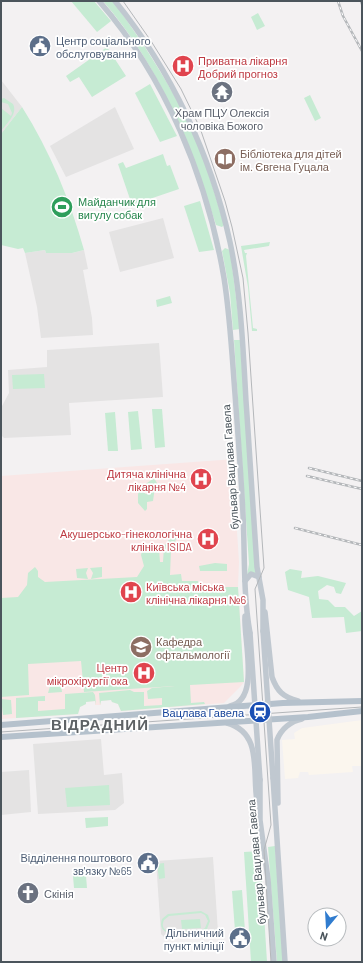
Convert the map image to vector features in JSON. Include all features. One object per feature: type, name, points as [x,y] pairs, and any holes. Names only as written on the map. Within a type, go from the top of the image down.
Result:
[{"type":"main road","name":"бульвар Вацлава Гавела","points":[[99,1],[112,16],[153,77],[181,132],[208,210],[224,276],[230,328],[243,513],[244,582],[250,633],[260,780],[260,820],[268,879],[274,962]]},
{"type":"main road","name":"бульвар Вацлава Гавела","points":[[115,1],[148,47],[187,116],[212,180],[230,242],[239,292],[259,578],[263,600],[263,631],[285,962]]},
{"type":"main road","points":[[244,582],[250,575],[259,578]]},
{"type":"main road","points":[[263,600],[267,621],[272,677],[275,686],[284,696],[304,703]]},
{"type":"main road","points":[[221,707],[236,704],[243,698],[247,689],[248,680],[244,623],[246,607]]},
{"type":"main road","points":[[1,725],[283,702],[304,703],[362,701]]},
{"type":"main road","points":[[1,737],[308,717],[362,711]]},
{"type":"main road","points":[[277,827],[279,781],[277,740],[282,730],[291,723],[308,717]]},
{"type":"main road","points":[[223,722],[243,730],[251,742],[260,820]]},
{"type":"shaded area","points":[[1,80],[22,107],[1,134]]},
{"type":"shaded area","points":[[115,107],[134,149],[66,177],[50,146]]},
{"type":"shaded area","points":[[163,218],[174,258],[120,272],[109,232]]},
{"type":"shaded area","points":[[45,250],[46,253],[72,253],[84,250],[88,269],[83,270],[92,318],[93,335],[41,338],[37,307],[25,253]]},
{"type":"shaded area","points":[[159,343],[163,397],[69,403],[71,435],[4,438],[2,436],[1,408],[9,393],[8,370],[47,367],[47,350]]},
{"type":"shaded area","name":"Київська міська клінічна лікарня №6","points":[[235,459],[238,508],[231,509],[231,516],[236,516],[239,562],[238,587],[244,682],[240,687],[224,703],[121,711],[118,704],[112,702],[111,700],[101,701],[101,705],[95,705],[95,701],[86,702],[86,704],[80,707],[78,714],[1,719],[1,476]]},
{"type":"shaded area","points":[[362,720],[362,766],[352,766],[353,772],[309,775],[308,772],[300,772],[298,778],[285,779],[282,740],[295,739],[294,733],[302,728]]},
{"type":"shaded area","points":[[101,739],[104,775],[122,773],[124,803],[115,810],[38,814],[33,744]]},
{"type":"shaded area","points":[[29,770],[31,812],[1,815],[1,772]]},
{"type":"shaded area","points":[[213,857],[218,932],[216,934],[164,937],[161,934],[156,861]]},
{"type":"green space","points":[[71,1],[94,1],[111,21],[97,32]]},
{"type":"green space","points":[[103,1],[113,1],[146,49],[176,98],[202,156],[224,225],[222,227],[216,225],[184,135],[157,79],[123,26]]},
{"type":"green space","points":[[258,13],[265,26],[257,30],[251,17]]},
{"type":"green space","points":[[107,47],[126,76],[92,97],[79,77],[70,82],[66,76]]},
{"type":"green space","points":[[150,84],[177,136],[160,142],[135,93]]},
{"type":"green space","points":[[310,95],[321,118],[315,121],[304,98]]},
{"type":"green space","points":[[4,98],[13,104],[14,111],[13,115],[1,131],[1,108],[11,116],[12,113],[8,104],[1,102],[1,99]]},
{"type":"green space","points":[[22,107],[42,141],[66,194],[84,250],[72,253],[46,253],[45,250],[25,253],[23,248],[18,249],[1,245],[1,134]]},
{"type":"green space","points":[[163,154],[167,166],[170,165],[179,189],[132,205],[118,164],[123,162],[126,168]]},
{"type":"green space","points":[[200,201],[214,250],[199,252],[184,206]]},
{"type":"green space","points":[[270,242],[269,246],[244,250],[245,253],[247,253],[246,256],[253,328],[257,329],[257,331],[252,331],[248,287],[241,246]]},
{"type":"green space","points":[[225,248],[230,250],[240,329],[233,330],[230,293],[222,251]]},
{"type":"green space","points":[[170,296],[172,303],[157,307],[156,300]]},
{"type":"green space","points":[[234,340],[240,340],[257,574],[247,575],[249,564]]},
{"type":"green space","points":[[44,374],[45,388],[13,389],[12,375]]},
{"type":"green space","points":[[152,409],[162,409],[165,447],[155,448]]},
{"type":"green space","points":[[138,411],[142,449],[131,450],[128,412]]},
{"type":"green space","points":[[115,412],[118,451],[108,451],[105,413]]},
{"type":"green space","points":[[154,478],[157,483],[153,501],[147,502],[147,509],[145,511],[138,503],[138,494],[140,490],[146,494],[149,493],[144,490],[143,486]]},
{"type":"green space","points":[[169,536],[176,538],[174,547],[171,550],[170,575],[181,574],[182,581],[198,581],[199,587],[238,587],[244,682],[190,685],[191,703],[204,702],[205,704],[121,711],[118,704],[112,702],[111,700],[101,701],[100,705],[99,693],[130,690],[134,692],[144,692],[144,706],[162,705],[162,698],[148,699],[147,691],[152,688],[175,686],[84,692],[81,661],[28,664],[29,695],[1,697],[1,598],[18,597],[27,585],[28,573],[35,567],[38,571],[38,577],[45,582],[137,577],[144,566],[141,555],[142,551],[159,549],[160,562],[163,562],[164,546],[168,542]]},
{"type":"green space","points":[[215,563],[227,564],[227,571],[200,571],[199,566]]},
{"type":"green space","points":[[102,567],[102,577],[91,579],[93,573],[90,568]]},
{"type":"green space","points":[[88,568],[86,573],[88,579],[77,578],[76,569]]},
{"type":"green space","points":[[290,569],[302,571],[301,578],[318,576],[346,583],[341,594],[336,593],[334,587],[327,585],[318,591],[319,599],[328,600],[335,607],[345,607],[354,616],[362,611],[362,631],[346,633],[344,617],[312,618],[309,597],[288,590],[285,572]]},
{"type":"green space","points":[[56,682],[61,685],[62,692],[48,693],[51,683]]},
{"type":"green space","points":[[93,692],[95,695],[96,705],[95,701],[86,702],[86,704],[80,707],[78,714],[16,718],[16,698],[45,696],[45,701],[38,701],[38,711],[65,709],[65,694]]},
{"type":"green space","points":[[1,699],[11,700],[12,714],[3,715]]},
{"type":"green space","points":[[109,785],[110,805],[67,807],[65,788]]},
{"type":"green space","points":[[108,817],[108,826],[86,828],[85,818]]},
{"type":"green space","points":[[275,846],[283,962],[277,962],[268,847]]},
{"type":"green space","points":[[260,851],[267,962],[251,962],[244,852]]},
{"type":"green space","points":[[164,863],[165,878],[159,879],[157,864]]},
{"type":"green space","points":[[73,876],[86,876],[87,888],[74,888]]},
{"type":"green space","points":[[242,890],[245,931],[235,931],[232,891]]},
{"type":"green space","points":[[201,911],[208,915],[210,921],[207,929],[204,931],[184,934],[169,933],[164,931],[161,926],[162,919],[168,914]],"holes":[[[201,913],[205,915],[208,921],[205,928],[202,930],[170,932],[166,931],[163,926],[164,920],[169,916]]]},
{"type":"green space","points":[[200,919],[201,928],[182,929],[181,920]]},
{"type":"tram line","points":[[123,1],[151,41],[181,89],[200,128],[225,201],[243,278],[264,568],[255,589],[271,825],[264,850],[271,962]]},
{"type":"tram line","points":[[1,732],[362,707]]},
{"type":"railway","points":[[338,1],[343,16],[362,51]]},
{"type":"railway","points":[[309,468],[362,481]]},
{"type":"railway","points":[[307,476],[362,489]]},
{"type":"railway","points":[[295,528],[362,545]]},
{"type":"place","name":"Центр соціального обслуговування","points":[[40,46]]},
{"type":"place","name":"Приватна лікарня Добрий прогноз","points":[[183,66]]},
{"type":"place","name":"Храм ПЦУ Олексія чоловіка Божого","points":[[222,92]]},
{"type":"place","name":"Бібліотека для дітей ім. Євгена Гуцала","points":[[225,159]]},
{"type":"place","name":"Майданчик для вигулу собак","points":[[62,207]]},
{"type":"place","name":"Дитяча клінічна лікарня №4","points":[[201,479]]},
{"type":"place","name":"Акушерсько-гінекологічна клініка ISIDA","points":[[208,539]]},
{"type":"place","name":"Київська міська клінічна лікарня №6","points":[[131,592]]},
{"type":"place","name":"Кафедра офтальмології","points":[[141,647]]},
{"type":"place","name":"Центр мікрохірургії ока","points":[[144,673]]},
{"type":"place","name":"Вацлава Гавела","points":[[260,712]]},
{"type":"place","name":"Відділення поштового зв'язку №65","points":[[148,863]]},
{"type":"place","name":"Скінія","points":[[28,893]]},
{"type":"place","name":"Дільничний пункт міліції","points":[[240,938]]},
{"type":"district","name":"ВІДРАДНИЙ","points":[[100,724]]}]
